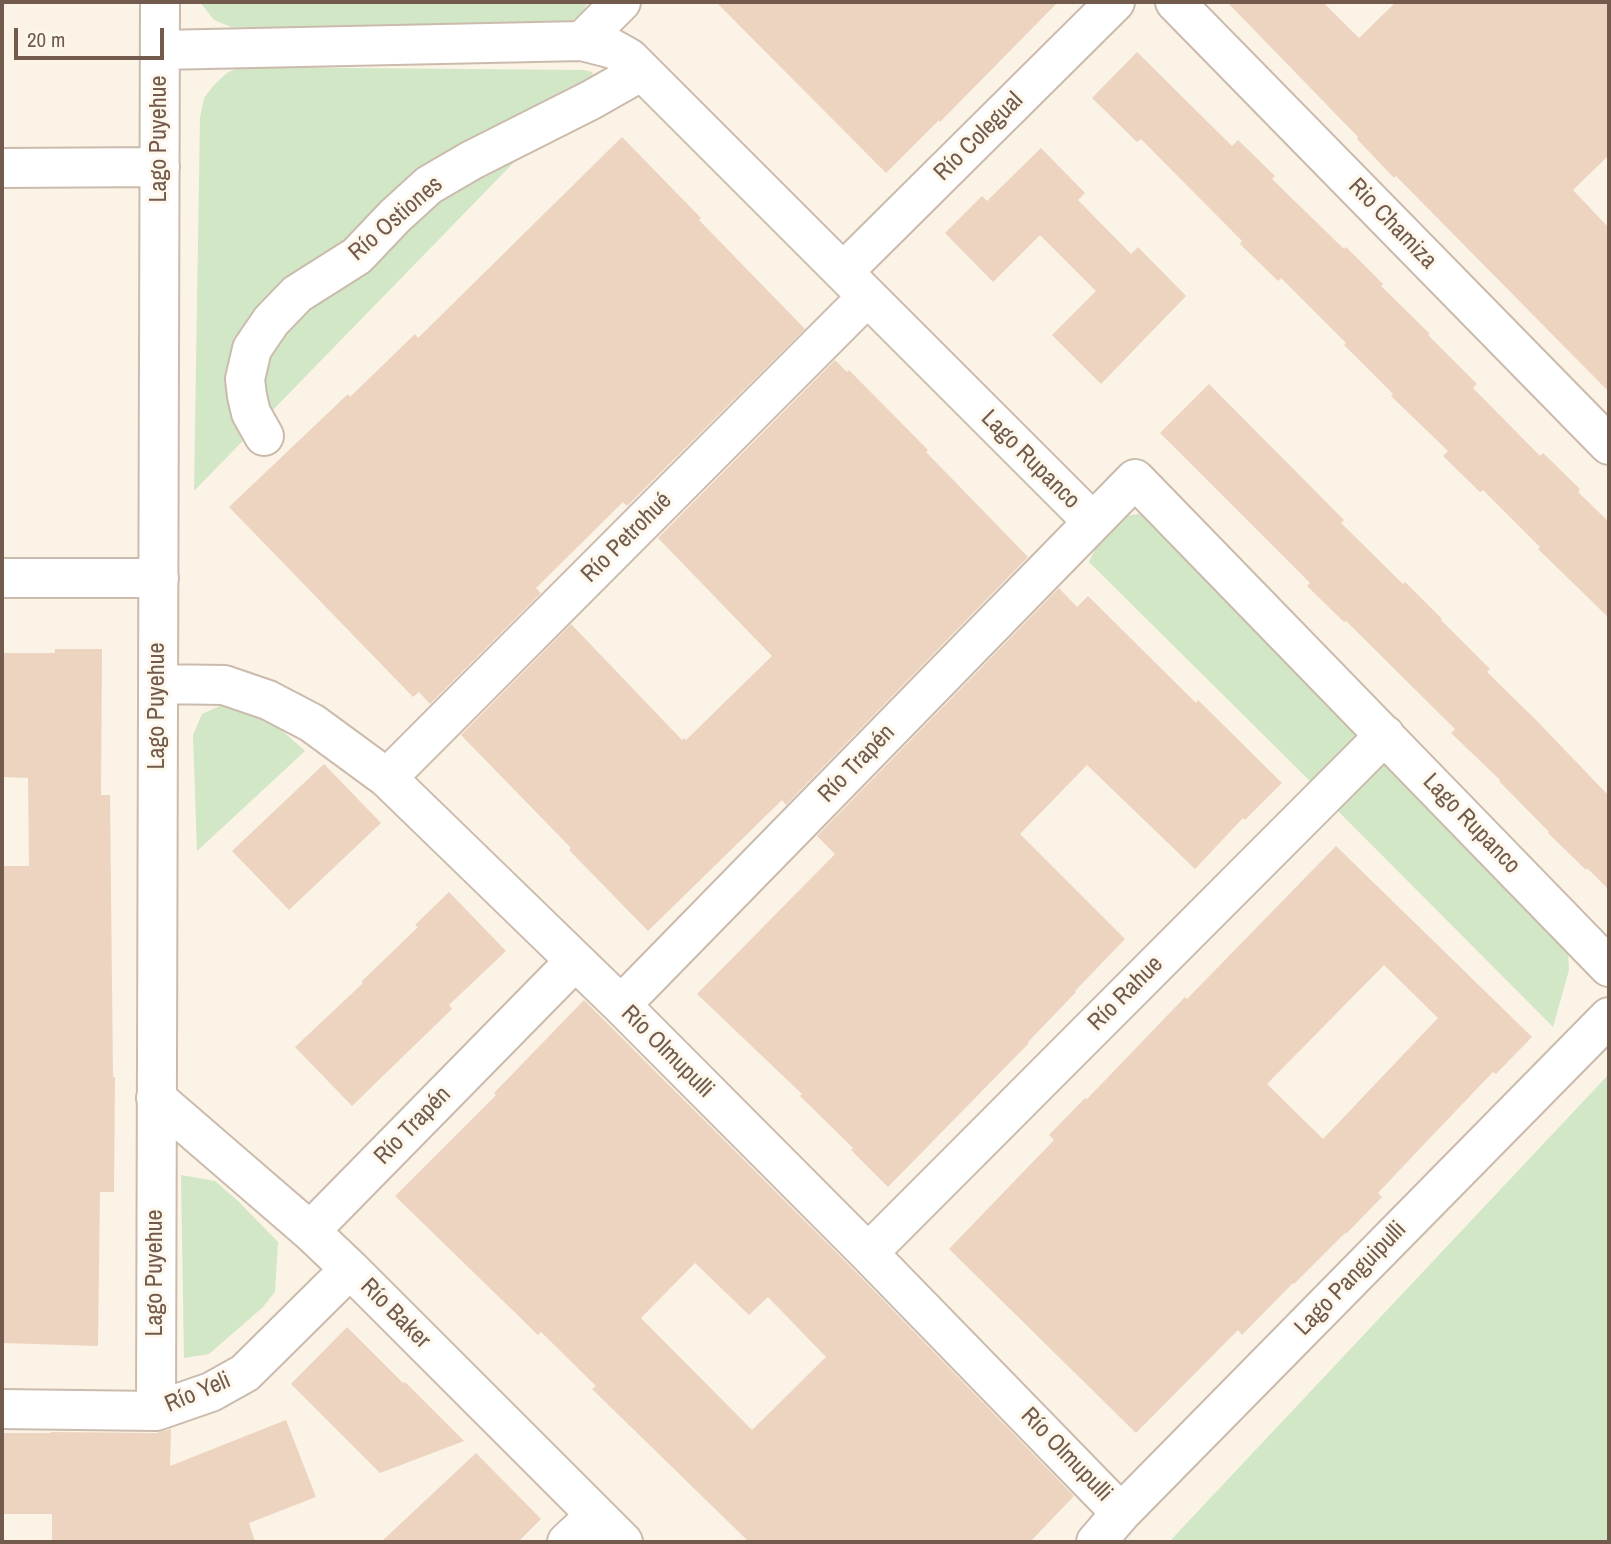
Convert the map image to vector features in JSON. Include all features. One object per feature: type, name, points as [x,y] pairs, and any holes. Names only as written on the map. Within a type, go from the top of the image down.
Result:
[{"type":"street","name":"Lago Puyehue","points":[[156,1411],[160,2]]},
{"type":"street","points":[[160,50],[582,41],[621,2]]},
{"type":"street","name":"Río Colegual","points":[[855,284],[1115,2]]},
{"type":"street","name":"Rio Chamiza","points":[[1175,2],[1609,445]]},
{"type":"street","name":"Lago Rupanco","points":[[582,41],[613,49],[629,58],[1093,522],[1135,479],[1609,967]]},
{"type":"street","name":"Río Ostiones","points":[[264,436],[251,412],[245,379],[252,349],[271,321],[297,294],[357,256],[429,185],[642,71]]},
{"type":"street","points":[[2,168],[160,167]]},
{"type":"street","name":"Río Petrohué","points":[[387,778],[855,284]]},
{"type":"street","name":"Río Trapén","points":[[621,1005],[1093,522]]},
{"type":"street","points":[[2,578],[159,578]]},
{"type":"street","name":"Río Olmupulli","points":[[158,684],[223,685],[268,700],[312,723],[387,778],[621,1005],[1121,1513]]},
{"type":"street","name":"Río Rahue","points":[[868,1253],[1385,735]]},
{"type":"street","name":"Río Trapén","points":[[310,1231],[575,961]]},
{"type":"street","name":"Lago Panguipulli","points":[[1096,1542],[1121,1513],[1609,1017]]},
{"type":"street","name":"Río Baker","points":[[156,1098],[350,1269],[623,1542]]},
{"type":"street","name":"Río Yeli","points":[[2,1409],[156,1411],[211,1392],[244,1373],[350,1269]]},
{"type":"street","points":[[567,1542],[596,1515]]},
{"type":"green space","points":[[200,2],[588,2],[583,11],[568,24],[528,32],[231,27],[214,20]]},
{"type":"green space","points":[[242,67],[584,70],[592,72],[595,79],[194,491],[200,118],[204,98],[214,85],[228,72]]},
{"type":"green space","points":[[1144,513],[1357,728],[1356,737],[1348,751],[1316,787],[1089,562],[1098,543],[1111,527],[1126,516]]},
{"type":"green space","points":[[220,706],[243,710],[276,725],[305,751],[197,851],[193,735],[202,714]]},
{"type":"green space","points":[[1388,760],[1568,952],[1569,970],[1553,1027],[1332,805]]},
{"type":"green space","points":[[1609,1074],[1609,1542],[1169,1542]]},
{"type":"green space","points":[[181,1175],[215,1181],[278,1242],[275,1292],[262,1308],[209,1354],[184,1358]]},
{"type":"building","points":[[716,2],[1058,2],[886,173]]},
{"type":"building","points":[[1227,2],[1323,2],[1359,38],[1396,2],[1609,2],[1609,155],[1573,190],[1609,228],[1609,392],[1396,176],[1394,178],[1358,137]]},
{"type":"building","points":[[1137,52],[1232,146],[1238,140],[1275,176],[1272,179],[1383,284],[1381,286],[1477,384],[1473,388],[1540,456],[1543,453],[1580,489],[1578,492],[1609,522],[1609,618],[1538,549],[1540,547],[1483,490],[1480,492],[1443,456],[1448,451],[1391,396],[1393,394],[1344,345],[1346,343],[1281,278],[1278,281],[1240,244],[1242,241],[1141,139],[1137,142],[1092,98]]},
{"type":"building","points":[[622,137],[805,329],[627,506],[623,502],[536,588],[541,593],[430,704],[419,692],[413,697],[229,507],[415,334],[418,338]]},
{"type":"building","points":[[1041,148],[1085,193],[1078,200],[1131,254],[1138,247],[1186,296],[1101,384],[1052,335],[1096,291],[1040,235],[993,282],[945,233],[982,196],[987,201]]},
{"type":"building","points":[[835,360],[847,372],[849,370],[928,450],[926,452],[1028,557],[786,805],[782,800],[648,931],[461,735],[571,624],[682,740],[686,740],[772,656],[658,538]]},
{"type":"building","points":[[1209,384],[1344,520],[1341,523],[1442,619],[1490,669],[1487,672],[1609,796],[1609,890],[1548,833],[1500,780],[1451,733],[1455,729],[1307,586],[1310,583],[1160,433]]},
{"type":"building","points":[[1059,588],[1077,607],[1088,596],[1282,783],[1245,820],[1243,818],[1195,869],[1087,765],[1020,834],[1125,939],[1029,1043],[888,1187],[800,1096],[802,1094],[697,994],[835,854],[817,836]]},
{"type":"building","points":[[55,649],[102,649],[101,795],[110,795],[115,1077],[114,1192],[100,1192],[98,1346],[2,1343],[2,866],[29,866],[28,778],[2,777],[2,653],[55,653]]},
{"type":"building","points":[[324,764],[381,823],[289,910],[232,851]]},
{"type":"building","points":[[1336,846],[1532,1037],[1496,1074],[1493,1072],[1378,1193],[1382,1197],[1346,1234],[1242,1335],[1238,1330],[1136,1433],[949,1249],[1054,1140],[1049,1135],[1185,997],[1187,999]],"holes":[[[1384,965],[1438,1018],[1323,1139],[1267,1084]]]},
{"type":"building","points":[[449,892],[506,951],[449,1005],[452,1009],[352,1106],[295,1047],[363,983],[361,982],[418,927],[415,925]]},
{"type":"building","points":[[584,1000],[852,1268],[1074,1496],[1030,1542],[749,1542],[592,1389],[596,1386],[541,1332],[538,1335],[395,1196],[496,1095],[494,1093]],"holes":[[[695,1263],[749,1315],[768,1297],[826,1357],[752,1430],[641,1318]]]},
{"type":"building","points":[[347,1327],[464,1441],[380,1473],[291,1384]]},
{"type":"building","points":[[286,1420],[316,1497],[249,1523],[255,1542],[52,1542],[52,1514],[2,1514],[2,1433],[156,1433],[171,1429],[170,1466]]},
{"type":"building","points":[[476,1453],[541,1519],[518,1542],[381,1542]]}]
